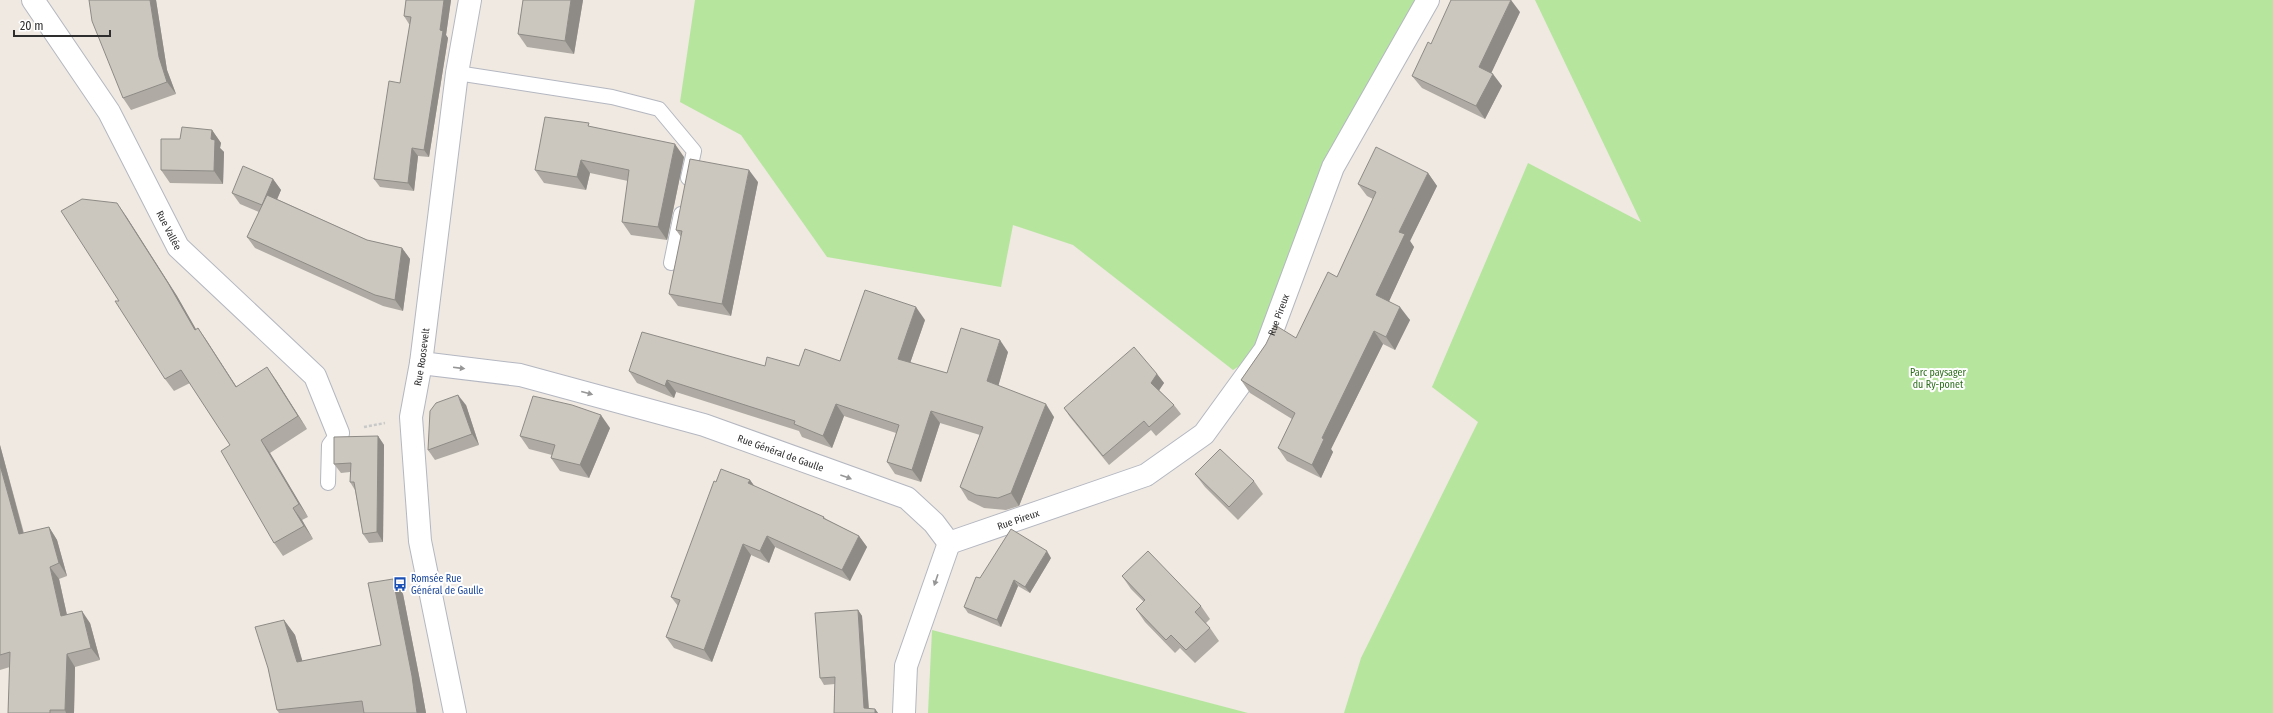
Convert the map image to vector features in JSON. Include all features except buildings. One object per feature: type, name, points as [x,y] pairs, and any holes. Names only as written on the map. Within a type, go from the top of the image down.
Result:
[{"type":"street","name":"Rue Vallée","points":[[31,0],[109,112],[178,247],[316,376],[338,433]]},
{"type":"street","name":"Rue Roosevelt","points":[[455,713],[420,541],[411,417],[421,364],[457,73],[470,0]]},
{"type":"street","name":"Rue Pireux","points":[[949,543],[1146,475],[1204,434],[1265,350],[1333,167],[1428,0]]},
{"type":"street","name":"Rue Général de Gaulle","points":[[421,364],[520,375],[704,425],[907,498],[934,523],[949,543]]},
{"type":"street","points":[[904,713],[906,666],[949,543]]},
{"type":"lane","points":[[457,73],[612,96],[659,109],[694,151],[686,188]]},
{"type":"lane","points":[[671,263],[683,203]]},
{"type":"lane","points":[[328,483],[329,445],[338,433]]},
{"type":"path","points":[[338,433],[411,417]]},
{"type":"green space","points":[[695,0],[1428,0],[1333,167],[1265,350],[1233,370],[1073,245],[1013,225],[1001,287],[827,257],[741,135],[680,102]]},
{"type":"green space","name":"Parc paysager du Ry-ponet","points":[[1535,0],[2273,0],[2273,713],[1344,713],[1361,658],[1478,422],[1432,387],[1528,163],[1641,222]]},
{"type":"green space","points":[[932,630],[1248,713],[928,713]]},
{"type":"place","name":"Romsée Rue Général de Gaulle","points":[[400,584]]}]
